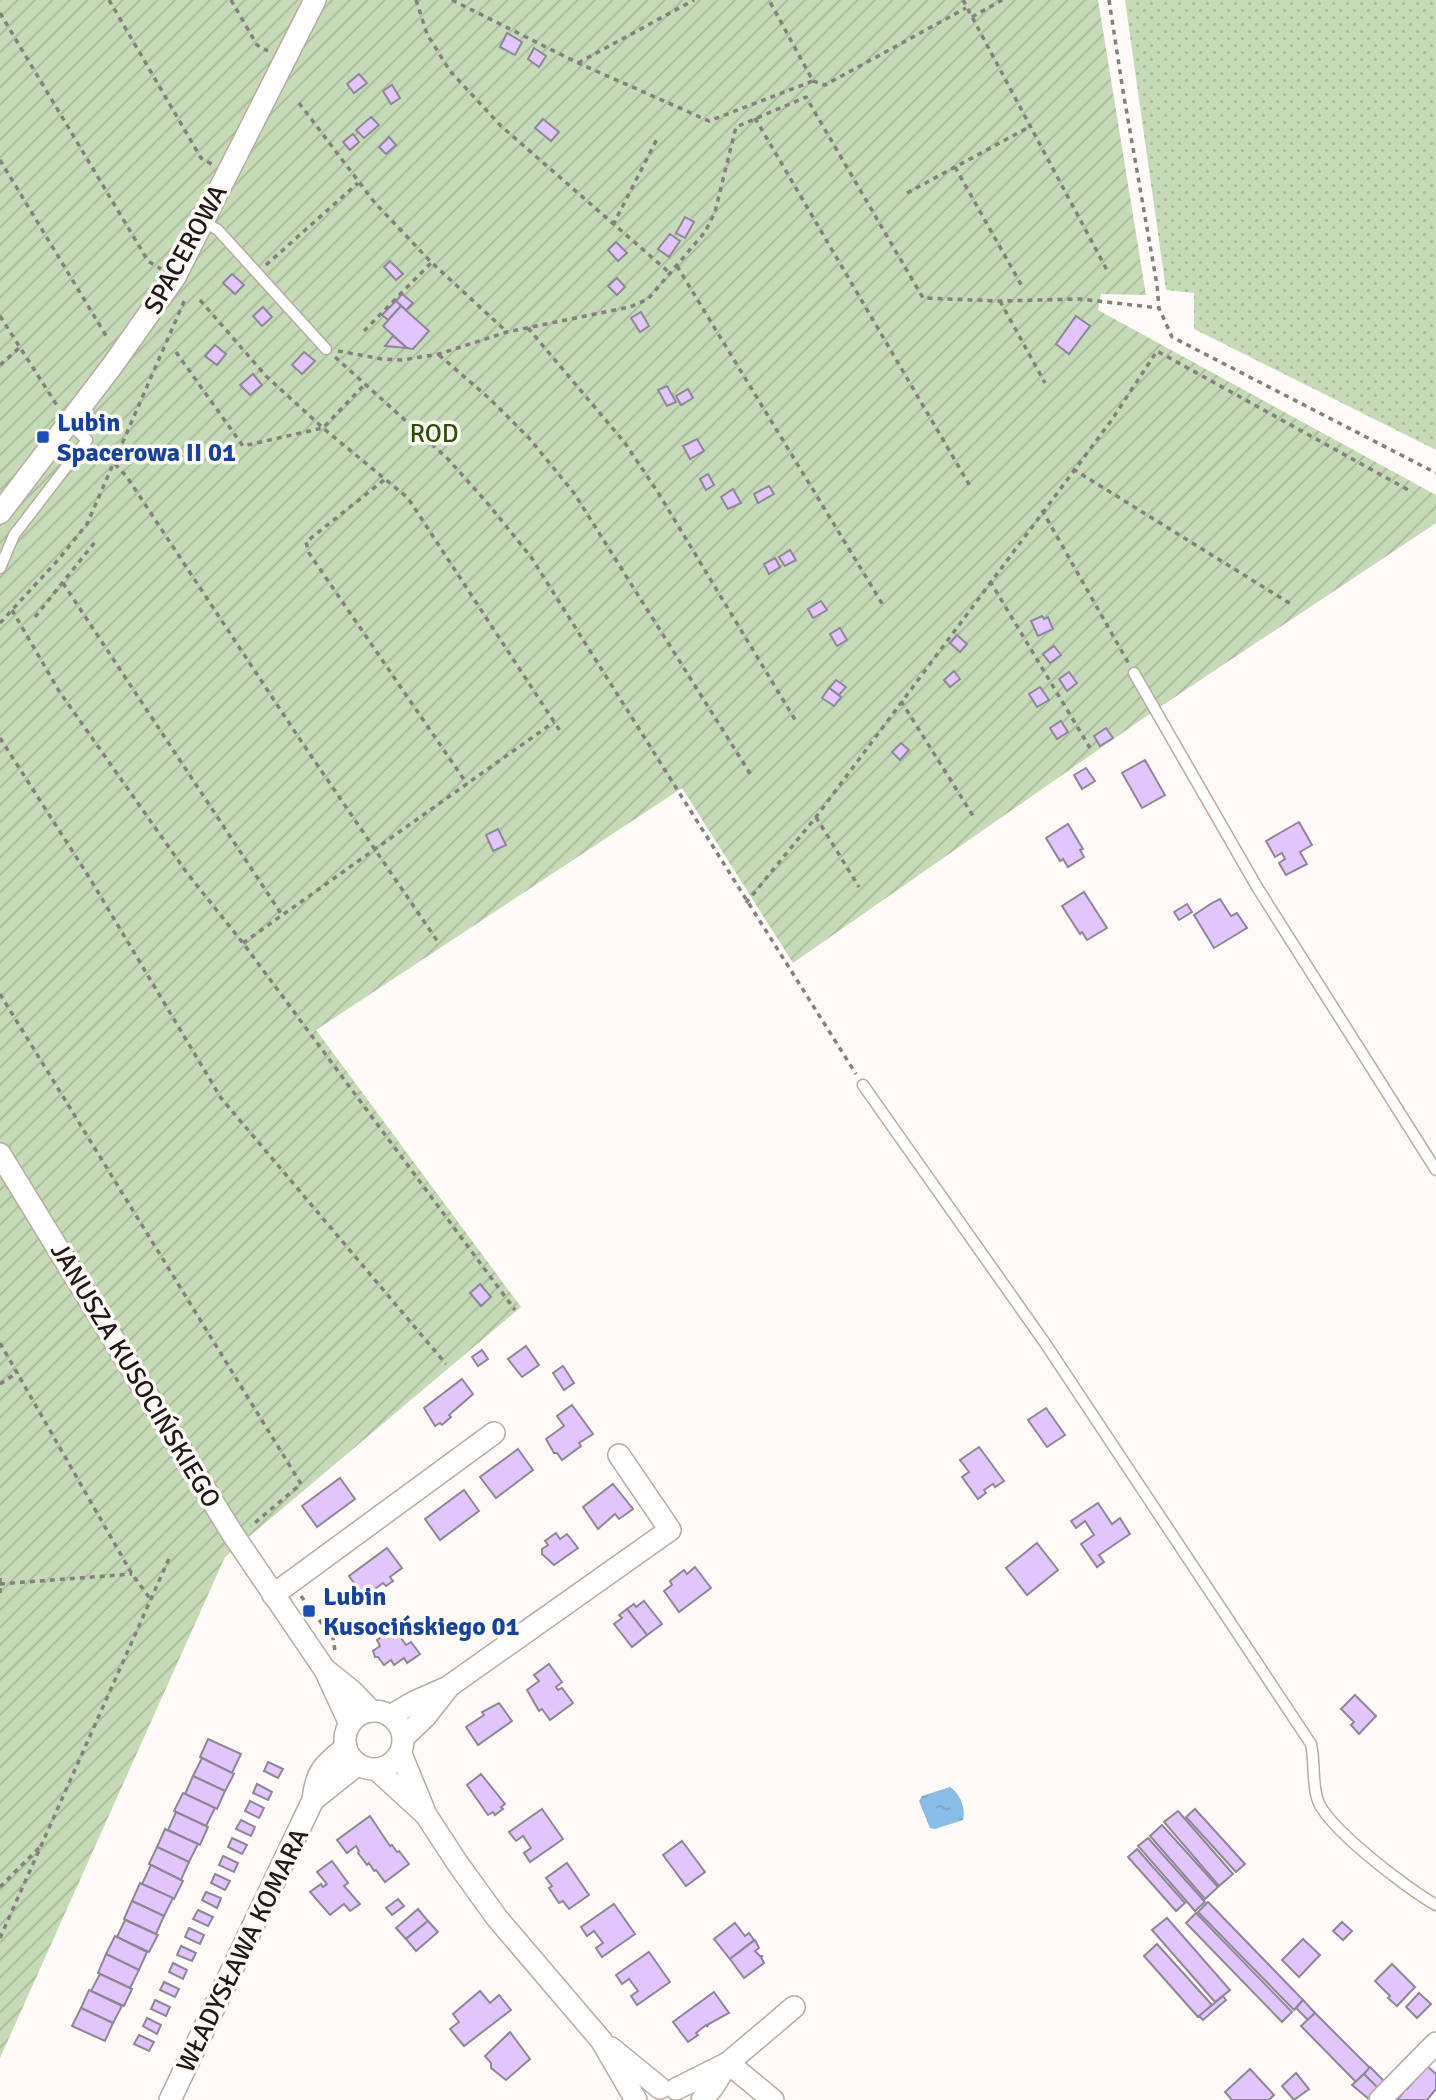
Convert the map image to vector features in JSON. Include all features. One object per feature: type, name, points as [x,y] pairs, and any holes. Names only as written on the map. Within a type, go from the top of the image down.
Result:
[{"type":"street","name":"SPACEROWA","points":[[0,513],[125,348],[182,283],[202,222],[315,0]]},
{"type":"street","name":"JANUSZA KUSOCIŃSKIEGO","points":[[0,1154],[232,1533],[273,1595],[331,1662]]},
{"type":"street","points":[[273,1595],[495,1433]]},
{"type":"street","points":[[426,1815],[360,1761],[345,1735],[350,1724],[359,1715],[381,1713],[448,1687],[670,1530],[619,1455]]},
{"type":"street","points":[[331,1662],[352,1691],[400,1725],[402,1745],[426,1815],[497,1918],[601,2040],[636,2100]]},
{"type":"street","points":[[331,1662],[350,1724]]},
{"type":"street","points":[[360,1761],[391,1765],[402,1745],[448,1687]]},
{"type":"street","name":"WŁADYSŁAWA KOMARA","points":[[170,2100],[313,1800],[360,1761]]},
{"type":"street","points":[[601,2040],[667,2094],[728,2063],[794,2007]]},
{"type":"street","points":[[1380,2100],[1436,2043]]},
{"type":"street","points":[[702,2100],[728,2063]]},
{"type":"street","points":[[728,2063],[773,2100]]},
{"type":"lane","points":[[202,222],[218,230],[326,349]]},
{"type":"lane","points":[[0,568],[15,535],[87,440],[69,424]]},
{"type":"lane","points":[[1134,673],[1257,887],[1436,1170]]},
{"type":"lane","points":[[863,1085],[1045,1343],[1311,1744],[1317,1799],[1325,1816],[1396,1879],[1436,1905]]},
{"type":"path","points":[[109,0],[201,158],[227,174]]},
{"type":"path","points":[[231,0],[257,45],[285,60]]},
{"type":"path","points":[[416,0],[427,34],[450,71],[501,126],[671,274]]},
{"type":"path","points":[[452,0],[578,63],[709,121],[813,81],[825,85],[967,8]]},
{"type":"path","points":[[578,63],[694,0]]},
{"type":"path","points":[[769,0],[813,81]]},
{"type":"path","points":[[963,0],[1108,272]]},
{"type":"path","points":[[972,17],[1002,0]]},
{"type":"path","points":[[1109,0],[1157,285],[1158,308],[1172,337],[1436,473]]},
{"type":"path","points":[[0,13],[148,261],[182,283],[167,337],[115,464],[87,524],[0,624]]},
{"type":"path","points":[[326,349],[402,360],[439,354],[507,331],[630,307],[648,299],[705,233],[715,212],[736,127],[806,97],[923,298],[1000,301],[1080,299],[1158,308]]},
{"type":"path","points":[[299,103],[358,183],[431,262],[507,331]]},
{"type":"path","points":[[755,118],[970,486]]},
{"type":"path","points":[[906,193],[1031,126]]},
{"type":"path","points":[[612,225],[658,137]]},
{"type":"path","points":[[0,160],[107,338],[125,348]]},
{"type":"path","points":[[955,167],[1023,288]]},
{"type":"path","points":[[256,273],[358,183]]},
{"type":"path","points":[[364,331],[431,262]]},
{"type":"path","points":[[677,266],[883,605]]},
{"type":"path","points":[[200,300],[266,376],[323,428],[408,498],[562,734]]},
{"type":"path","points":[[1000,301],[1045,383]]},
{"type":"path","points":[[0,316],[69,424]]},
{"type":"path","points":[[527,328],[625,443],[659,494],[797,723]]},
{"type":"path","points":[[0,365],[19,348]]},
{"type":"path","points":[[326,349],[448,459],[531,557],[746,903],[863,1085]]},
{"type":"path","points":[[746,903],[816,817],[1042,510],[1111,421],[1157,351],[1412,492]]},
{"type":"path","points":[[176,352],[243,446],[323,428],[365,384]]},
{"type":"path","points":[[439,354],[529,438],[574,493],[751,775]]},
{"type":"path","points":[[115,464],[127,477],[438,942]]},
{"type":"path","points":[[1073,469],[1294,606]]},
{"type":"path","points":[[384,480],[306,542],[309,553],[467,784]]},
{"type":"path","points":[[1042,510],[1134,673]]},
{"type":"path","points":[[36,617],[94,542]]},
{"type":"path","points":[[990,581],[1090,748]]},
{"type":"path","points":[[63,583],[282,915]]},
{"type":"path","points":[[12,610],[59,691],[187,873],[243,943],[515,1310]]},
{"type":"path","points":[[901,701],[975,819]]},
{"type":"path","points":[[243,943],[554,722]]},
{"type":"path","points":[[0,738],[89,877],[222,1098],[446,1364]]},
{"type":"path","points":[[816,817],[859,887]]},
{"type":"path","points":[[0,993],[301,1484],[249,1528]]},
{"type":"path","points":[[0,1343],[132,1574],[151,1600]]},
{"type":"path","points":[[0,1384],[18,1372]]},
{"type":"path","points":[[0,1938],[171,1554]]},
{"type":"path","points":[[1,1584],[132,1574]]},
{"type":"path","points":[[0,1578],[0,1598]]},
{"type":"path","points":[[292,1583],[332,1638],[331,1662]]},
{"type":"path","points":[[0,1887],[40,1846]]},
{"type":"green space","name":"ROD","points":[[0,0],[1098,0],[1146,295],[1101,294],[1098,310],[1436,495],[1436,523],[1148,715],[793,963],[682,788],[316,1030],[521,1307],[225,1557],[0,2058]]},
{"type":"green space","points":[[1125,0],[1436,0],[1436,450],[1194,329],[1194,293],[1166,290]]},
{"type":"water","points":[[950,1787],[961,1802],[963,1820],[935,1829],[930,1828],[919,1801],[922,1796]]},
{"type":"building","points":[[507,33],[522,42],[515,55],[500,47]]},
{"type":"building","points":[[534,48],[546,56],[539,67],[528,59]]},
{"type":"building","points":[[359,74],[367,83],[354,93],[347,84]]},
{"type":"building","points":[[392,85],[400,98],[391,104],[383,91]]},
{"type":"building","points":[[371,117],[379,125],[364,138],[356,130]]},
{"type":"building","points":[[543,119],[559,132],[551,141],[535,128]]},
{"type":"building","points":[[353,134],[359,142],[350,150],[343,142]]},
{"type":"building","points":[[389,137],[396,145],[386,154],[379,147]]},
{"type":"building","points":[[685,217],[694,222],[685,238],[676,233]]},
{"type":"building","points":[[670,234],[680,241],[669,257],[658,249]]},
{"type":"building","points":[[616,242],[627,253],[618,261],[608,250]]},
{"type":"building","points":[[390,261],[403,274],[396,280],[384,267]]},
{"type":"building","points":[[232,274],[244,285],[235,294],[223,283]]},
{"type":"building","points":[[617,278],[625,287],[617,295],[608,286]]},
{"type":"building","points":[[402,294],[413,303],[406,310],[396,301]]},
{"type":"building","points":[[396,301],[401,306],[388,320],[382,315]]},
{"type":"building","points":[[401,306],[429,331],[413,349],[407,348],[383,326]]},
{"type":"building","points":[[263,307],[272,317],[262,326],[253,316]]},
{"type":"building","points":[[641,312],[649,326],[640,332],[631,318]]},
{"type":"building","points":[[1076,316],[1090,326],[1069,354],[1056,344]]},
{"type":"building","points":[[393,336],[407,348],[385,346]]},
{"type":"building","points":[[215,345],[226,354],[217,365],[205,356]]},
{"type":"building","points":[[304,352],[315,361],[302,374],[292,365]]},
{"type":"building","points":[[253,374],[262,385],[250,395],[240,385]]},
{"type":"building","points":[[667,386],[676,402],[667,406],[658,390]]},
{"type":"building","points":[[688,389],[693,398],[681,405],[676,396]]},
{"type":"building","points":[[697,439],[704,451],[690,459],[683,446]]},
{"type":"building","points":[[708,474],[714,485],[706,490],[700,479]]},
{"type":"building","points":[[769,486],[774,494],[758,503],[754,494]]},
{"type":"building","points":[[733,489],[741,503],[728,509],[721,497]]},
{"type":"building","points":[[790,550],[796,560],[785,566],[779,557]]},
{"type":"building","points":[[775,558],[780,567],[769,574],[764,564]]},
{"type":"building","points":[[821,601],[827,610],[813,618],[808,609]]},
{"type":"building","points":[[1042,616],[1044,619],[1048,617],[1053,629],[1038,636],[1031,621]]},
{"type":"building","points":[[840,628],[847,640],[837,646],[830,634]]},
{"type":"building","points":[[957,635],[967,644],[960,652],[950,643]]},
{"type":"building","points":[[1054,646],[1061,655],[1050,663],[1043,654]]},
{"type":"building","points":[[954,671],[960,679],[950,687],[944,680]]},
{"type":"building","points":[[1069,672],[1077,683],[1067,691],[1059,679]]},
{"type":"building","points":[[836,680],[846,687],[839,695],[829,688]]},
{"type":"building","points":[[1040,687],[1049,700],[1037,707],[1029,694]]},
{"type":"building","points":[[829,688],[841,697],[834,706],[822,698]]},
{"type":"building","points":[[1061,721],[1068,732],[1057,739],[1050,728]]},
{"type":"building","points":[[1106,728],[1113,738],[1100,746],[1094,736]]},
{"type":"building","points":[[901,743],[909,750],[900,760],[892,752]]},
{"type":"building","points":[[1145,760],[1165,795],[1142,808],[1122,773]]},
{"type":"building","points":[[1086,768],[1095,781],[1082,789],[1074,775]]},
{"type":"building","points":[[1299,822],[1312,845],[1300,852],[1307,864],[1286,875],[1279,863],[1285,859],[1282,853],[1275,857],[1266,841]]},
{"type":"building","points":[[1068,824],[1083,849],[1080,850],[1084,857],[1068,867],[1063,859],[1060,861],[1046,838]]},
{"type":"building","points":[[498,829],[506,845],[493,851],[486,835]]},
{"type":"building","points":[[1084,892],[1107,928],[1087,940],[1062,906]]},
{"type":"building","points":[[1220,899],[1231,916],[1237,913],[1247,928],[1214,948],[1194,915]]},
{"type":"building","points":[[1187,904],[1192,912],[1179,920],[1174,912]]},
{"type":"building","points":[[480,1284],[491,1297],[481,1306],[470,1293]]},
{"type":"building","points":[[526,1346],[539,1365],[522,1377],[508,1359]]},
{"type":"building","points":[[482,1350],[488,1359],[478,1366],[472,1357]]},
{"type":"building","points":[[563,1366],[574,1383],[564,1390],[553,1373]]},
{"type":"building","points":[[462,1379],[473,1394],[449,1415],[451,1417],[442,1425],[440,1423],[435,1426],[424,1408]]},
{"type":"building","points":[[572,1405],[593,1434],[579,1443],[581,1446],[562,1460],[554,1453],[546,1439],[564,1426],[557,1416]]},
{"type":"building","points":[[1046,1408],[1065,1435],[1047,1447],[1028,1420]]},
{"type":"building","points":[[979,1447],[1004,1481],[984,1490],[986,1493],[978,1499],[962,1477],[969,1472],[960,1460]]},
{"type":"building","points":[[518,1449],[533,1470],[496,1498],[480,1477]]},
{"type":"building","points":[[340,1478],[355,1499],[317,1527],[302,1506]]},
{"type":"building","points":[[613,1484],[633,1509],[619,1519],[615,1514],[598,1529],[583,1507]]},
{"type":"building","points":[[464,1490],[479,1511],[440,1540],[425,1519]]},
{"type":"building","points":[[1098,1503],[1112,1524],[1120,1518],[1130,1534],[1099,1555],[1104,1562],[1097,1567],[1081,1544],[1094,1535],[1085,1521],[1076,1528],[1071,1521]]},
{"type":"building","points":[[556,1533],[560,1539],[567,1534],[578,1548],[554,1565],[542,1554],[542,1549],[548,1545],[545,1541]]},
{"type":"building","points":[[1037,1543],[1058,1570],[1027,1595],[1006,1568]]},
{"type":"building","points":[[387,1548],[402,1568],[390,1577],[393,1581],[386,1586],[383,1583],[364,1597],[349,1576]]},
{"type":"building","points":[[695,1567],[711,1588],[679,1612],[664,1591],[672,1585],[670,1581],[684,1570],[687,1574]]},
{"type":"building","points":[[644,1601],[662,1624],[647,1635],[627,1609]]},
{"type":"building","points":[[627,1609],[647,1635],[632,1647],[614,1624],[622,1618],[619,1615]]},
{"type":"building","points":[[394,1628],[406,1645],[411,1642],[420,1654],[407,1663],[404,1658],[394,1665],[391,1660],[384,1665],[375,1657],[373,1651],[380,1646],[377,1640]]},
{"type":"building","points":[[549,1664],[562,1682],[556,1687],[558,1690],[562,1688],[573,1703],[550,1720],[542,1709],[539,1711],[527,1690],[539,1681],[534,1675]]},
{"type":"building","points":[[1355,1695],[1376,1716],[1359,1734],[1351,1725],[1354,1722],[1341,1709]]},
{"type":"building","points":[[499,1703],[512,1721],[478,1745],[466,1727],[484,1715],[482,1712]]},
{"type":"building","points":[[208,1739],[241,1754],[232,1773],[200,1757]]},
{"type":"building","points":[[202,1758],[234,1774],[225,1791],[193,1776]]},
{"type":"building","points":[[268,1762],[283,1769],[278,1778],[264,1771]]},
{"type":"building","points":[[481,1774],[505,1804],[495,1815],[493,1812],[488,1815],[467,1785]]},
{"type":"building","points":[[193,1776],[225,1791],[217,1809],[185,1794]]},
{"type":"building","points":[[257,1784],[272,1792],[268,1800],[253,1793]]},
{"type":"building","points":[[183,1793],[215,1808],[206,1826],[174,1811]]},
{"type":"building","points":[[250,1801],[264,1808],[259,1818],[245,1811]]},
{"type":"building","points":[[542,1809],[563,1839],[530,1862],[524,1853],[531,1848],[523,1836],[516,1841],[509,1832]]},
{"type":"building","points":[[1195,1809],[1245,1864],[1236,1872],[1186,1817]]},
{"type":"building","points":[[1178,1811],[1233,1874],[1219,1886],[1164,1822]]},
{"type":"building","points":[[176,1812],[208,1827],[200,1845],[168,1830]]},
{"type":"building","points":[[370,1816],[390,1846],[399,1851],[409,1864],[385,1882],[369,1863],[367,1865],[356,1846],[347,1853],[337,1840]]},
{"type":"building","points":[[241,1820],[255,1827],[251,1836],[236,1829]]},
{"type":"building","points":[[1162,1825],[1218,1887],[1205,1899],[1150,1836]]},
{"type":"building","points":[[165,1829],[198,1844],[189,1862],[157,1847]]},
{"type":"building","points":[[232,1838],[247,1845],[242,1854],[228,1847]]},
{"type":"building","points":[[1148,1838],[1205,1902],[1195,1911],[1138,1846]]},
{"type":"building","points":[[682,1841],[705,1872],[686,1886],[663,1855]]},
{"type":"building","points":[[157,1847],[189,1862],[181,1880],[149,1864]]},
{"type":"building","points":[[1137,1849],[1185,1903],[1176,1911],[1128,1857]]},
{"type":"building","points":[[223,1856],[238,1863],[234,1872],[219,1865]]},
{"type":"building","points":[[332,1861],[348,1883],[344,1886],[360,1904],[350,1911],[344,1904],[330,1915],[310,1892],[321,1884],[323,1887],[327,1884],[317,1872]]},
{"type":"building","points":[[567,1863],[589,1895],[569,1909],[563,1901],[559,1903],[546,1878]]},
{"type":"building","points":[[151,1865],[183,1881],[174,1899],[142,1884]]},
{"type":"building","points":[[215,1874],[230,1881],[225,1890],[211,1883]]},
{"type":"building","points":[[140,1883],[173,1898],[164,1916],[132,1901]]},
{"type":"building","points":[[206,1892],[221,1898],[217,1908],[202,1900]]},
{"type":"building","points":[[398,1899],[404,1906],[392,1915],[386,1908]]},
{"type":"building","points":[[132,1901],[164,1916],[156,1934],[124,1919]]},
{"type":"building","points":[[1208,1902],[1303,2000],[1294,2010],[1198,1912]]},
{"type":"building","points":[[614,1904],[635,1934],[602,1957],[596,1948],[603,1943],[594,1931],[587,1936],[581,1927]]},
{"type":"building","points":[[418,1909],[428,1921],[406,1939],[396,1928]]},
{"type":"building","points":[[198,1910],[213,1917],[208,1926],[193,1919]]},
{"type":"building","points":[[1196,1913],[1292,2012],[1282,2022],[1186,1923]]},
{"type":"building","points":[[1167,1918],[1230,1990],[1215,2002],[1152,1930]]},
{"type":"building","points":[[125,1920],[158,1935],[149,1952],[117,1937]]},
{"type":"building","points":[[428,1921],[438,1932],[416,1951],[406,1939]]},
{"type":"building","points":[[1342,1922],[1352,1931],[1343,1940],[1333,1931]]},
{"type":"building","points":[[735,1923],[745,1936],[749,1933],[754,1940],[730,1959],[714,1939]]},
{"type":"building","points":[[189,1928],[204,1935],[200,1944],[185,1937]]},
{"type":"building","points":[[115,1936],[147,1952],[139,1970],[106,1954]]},
{"type":"building","points":[[1303,1939],[1320,1955],[1299,1977],[1282,1960]]},
{"type":"building","points":[[755,1940],[759,1948],[755,1951],[763,1956],[761,1957],[764,1963],[744,1978],[730,1959]]},
{"type":"building","points":[[1157,1944],[1212,2005],[1198,2017],[1144,1956]]},
{"type":"building","points":[[181,1946],[196,1953],[192,1961],[177,1955]]},
{"type":"building","points":[[649,1952],[670,1982],[637,2005],[631,1996],[638,1991],[629,1979],[622,1984],[616,1975]]},
{"type":"building","points":[[106,1954],[139,1970],[130,1988],[98,1973]]},
{"type":"building","points":[[173,1963],[187,1970],[183,1979],[169,1972]]},
{"type":"building","points":[[1392,1964],[1415,1987],[1397,2006],[1375,1981]]},
{"type":"building","points":[[100,1974],[132,1989],[124,2006],[91,1991]]},
{"type":"building","points":[[164,1982],[179,1989],[175,1997],[160,1990]]},
{"type":"building","points":[[89,1990],[122,2006],[113,2023],[81,2008]]},
{"type":"building","points":[[480,1991],[490,2003],[499,1995],[511,2010],[464,2046],[450,2029],[459,2022],[453,2014]]},
{"type":"building","points":[[714,1992],[729,2013],[707,2025],[708,2027],[706,2025],[688,2042],[673,2022]]},
{"type":"building","points":[[1419,1993],[1431,2004],[1417,2018],[1406,2007]]},
{"type":"building","points":[[1223,1996],[1226,2000],[1203,2020],[1199,2016]]},
{"type":"building","points":[[155,2000],[170,2007],[166,2016],[151,2009]]},
{"type":"building","points":[[1303,2000],[1315,2013],[1308,2020],[1296,2008]]},
{"type":"building","points":[[81,2008],[113,2023],[105,2041],[72,2026]]},
{"type":"building","points":[[1315,2013],[1370,2068],[1356,2082],[1301,2026]]},
{"type":"building","points":[[147,2018],[161,2025],[157,2034],[143,2026]]},
{"type":"building","points":[[510,2032],[530,2059],[506,2080],[491,2068],[491,2063],[485,2056]]},
{"type":"building","points":[[139,2035],[154,2042],[149,2051],[134,2044]]},
{"type":"building","points":[[1427,2066],[1436,2074],[1436,2089],[1427,2100],[1397,2100],[1403,2093],[1399,2090],[1403,2085],[1407,2089]]},
{"type":"building","points":[[1370,2067],[1384,2081],[1377,2088],[1364,2074]]},
{"type":"building","points":[[1250,2069],[1274,2095],[1269,2100],[1232,2100],[1225,2092]]},
{"type":"building","points":[[1296,2073],[1309,2089],[1294,2100],[1282,2086]]},
{"type":"building","points":[[1364,2074],[1380,2090],[1370,2100],[1352,2085]]},
{"type":"place","name":"Lubin Spacerowa II 01","points":[[43,437]]},
{"type":"place","name":"Lubin Kusocińskiego 01","points":[[309,1611]]}]
